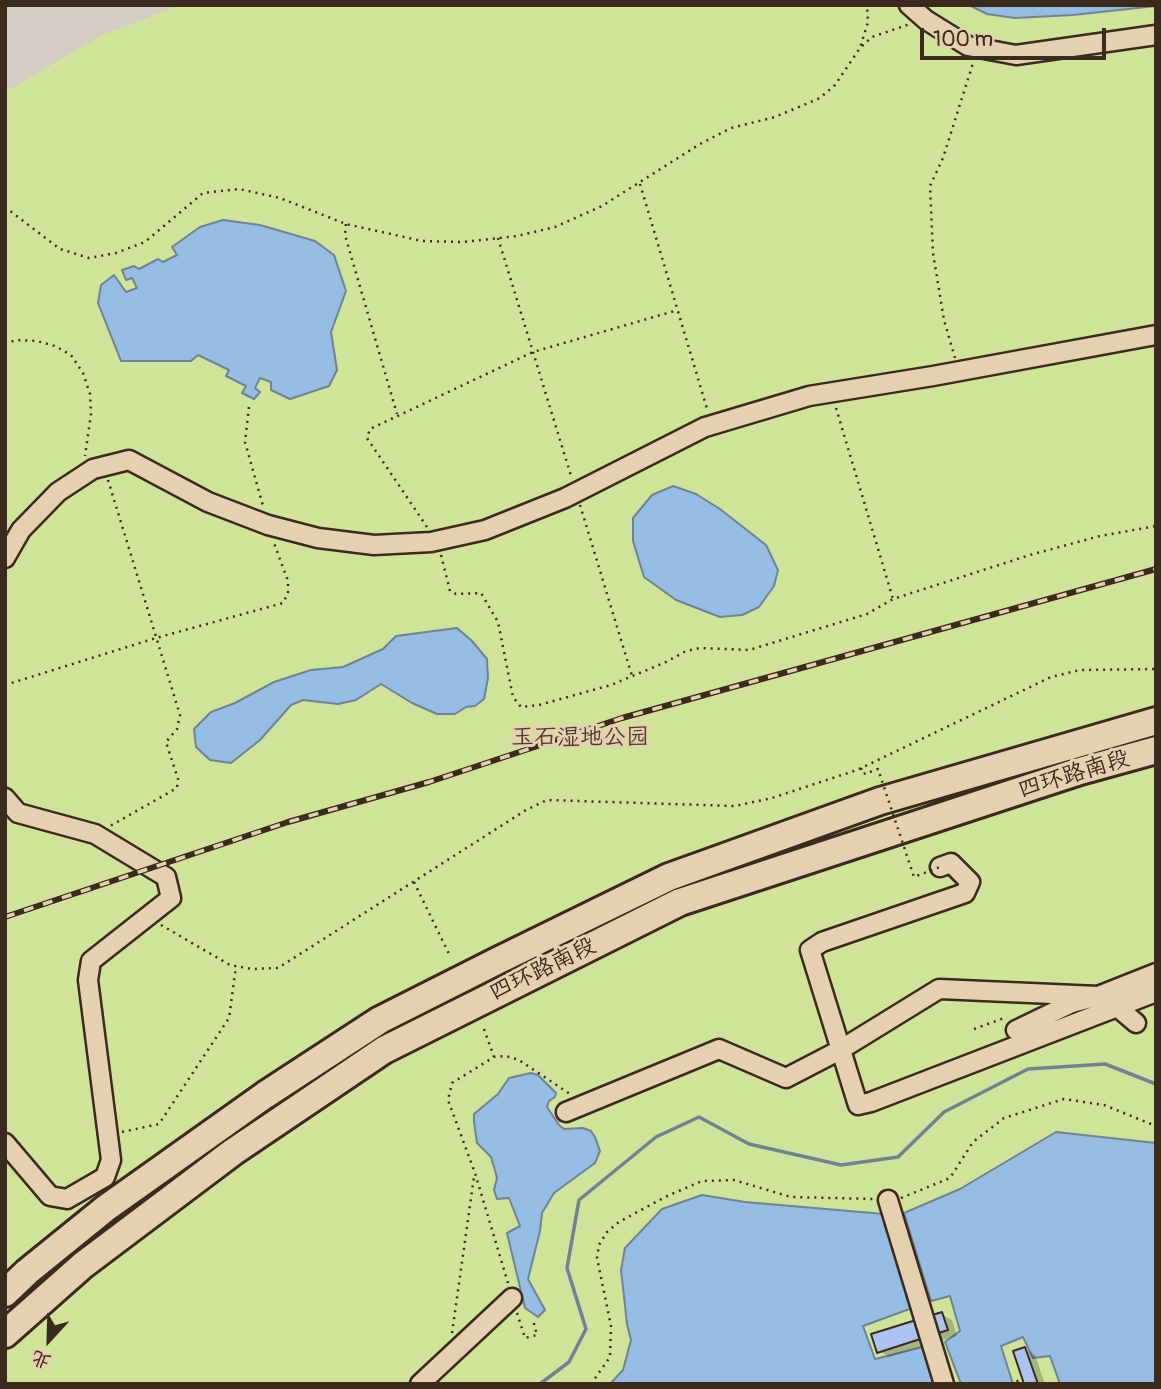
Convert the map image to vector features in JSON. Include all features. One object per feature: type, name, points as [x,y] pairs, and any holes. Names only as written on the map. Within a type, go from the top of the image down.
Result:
[{"type":"highway","name":"四环路南段","points":[[5,1293],[106,1208],[265,1095],[380,1020],[497,961],[669,877],[880,801],[1156,721]]},
{"type":"highway","name":"四环路南段","points":[[5,1334],[83,1265],[233,1152],[384,1049],[680,902],[1080,771],[1156,750]]},
{"type":"lane","points":[[909,5],[926,20],[968,46],[1016,55],[1156,35]]},
{"type":"lane","points":[[5,558],[21,530],[58,492],[93,469],[129,460],[208,502],[268,525],[318,538],[374,545],[437,541],[485,530],[576,492],[712,425],[809,396],[959,372],[1156,335]]},
{"type":"lane","points":[[5,798],[18,813],[95,834],[166,877],[171,898],[92,961],[88,980],[111,1160],[105,1177],[67,1199],[50,1196],[5,1143]]},
{"type":"lane","points":[[940,867],[951,863],[970,882],[965,892],[822,942],[810,950],[858,1105],[1156,992]]},
{"type":"lane","points":[[1016,1030],[1072,1003],[1098,996],[1156,973]]},
{"type":"lane","points":[[566,1112],[719,1049],[786,1078],[840,1050],[939,989],[1098,996],[1116,1006],[1136,1023]]},
{"type":"lane","points":[[888,1200],[944,1384]]},
{"type":"lane","points":[[421,1384],[512,1298]]},
{"type":"path","points":[[860,48],[868,22],[867,5]]},
{"type":"path","points":[[5,206],[60,249],[89,258],[116,253],[145,242],[203,192],[239,189],[281,198],[346,224],[422,241],[462,242],[555,227],[602,206],[700,144],[731,128],[775,117],[820,98],[835,85],[860,48],[872,37],[926,20]]},
{"type":"path","points":[[959,372],[943,320],[933,253],[930,186],[943,158],[977,47]]},
{"type":"path","points":[[640,183],[712,425]]},
{"type":"path","points":[[346,224],[345,235],[397,414]]},
{"type":"path","points":[[498,238],[632,676]]},
{"type":"path","points":[[678,310],[533,352],[370,429],[368,438],[437,541],[450,590],[456,594],[481,593],[498,622],[513,697],[521,707],[539,705],[611,685],[686,651],[700,648],[749,650],[867,614],[893,599],[1041,552],[1100,536],[1156,526]]},
{"type":"path","points":[[5,344],[16,340],[37,341],[55,346],[71,355],[83,373],[90,394],[91,414],[82,477]]},
{"type":"path","points":[[832,392],[893,599]]},
{"type":"path","points":[[5,685],[156,638],[283,603],[288,593],[288,581],[268,525],[245,442],[249,407]]},
{"type":"path","points":[[95,834],[177,788],[178,779],[166,742],[177,729],[180,715],[104,467]]},
{"type":"path","points":[[148,917],[236,966],[251,970],[278,968],[526,810],[547,800],[735,806],[772,798],[861,768],[1051,677],[1080,670],[1156,670]]},
{"type":"path","points":[[861,768],[863,774],[878,769],[914,877],[940,867]]},
{"type":"path","points":[[414,882],[449,954]]},
{"type":"path","points":[[109,1135],[159,1124],[229,1018],[236,966]]},
{"type":"path","points":[[484,1029],[494,1057]]},
{"type":"path","points":[[533,1320],[537,1335],[525,1338],[475,1173],[448,1100],[452,1083],[494,1057],[506,1056],[519,1060],[585,1104]]},
{"type":"path","points":[[591,1384],[610,1357],[611,1326],[597,1258],[598,1245],[607,1232],[619,1222],[665,1197],[702,1181],[734,1180],[791,1197],[888,1200],[900,1198],[950,1178],[973,1143],[1004,1118],[1064,1099],[1104,1105],[1156,1126]]},
{"type":"path","points":[[448,1358],[475,1173]]},
{"type":"path","points":[[1010,1384],[1020,1380],[1022,1384]]},
{"type":"green space","name":"玉石湿地公园","points":[[180,5],[1156,5],[1156,1384],[5,1384],[5,92],[100,36]]},
{"type":"water","points":[[969,5],[1156,6],[1015,18],[987,14]]},
{"type":"water","points":[[223,220],[260,225],[315,241],[334,255],[346,291],[331,332],[337,370],[329,386],[290,399],[271,390],[271,382],[260,378],[255,388],[260,392],[254,399],[242,393],[246,386],[226,376],[229,370],[198,355],[191,361],[121,361],[98,303],[101,285],[114,275],[126,292],[137,288],[132,278],[126,280],[122,270],[134,266],[139,269],[158,259],[163,262],[177,255],[172,247],[200,227]]},
{"type":"water","points":[[673,486],[696,494],[720,509],[766,545],[778,570],[774,586],[759,607],[742,615],[720,617],[676,600],[644,577],[633,541],[633,518],[652,495]]},
{"type":"water","points":[[457,628],[487,659],[488,678],[484,699],[475,706],[466,707],[455,714],[437,714],[412,703],[381,684],[356,700],[338,704],[303,700],[291,705],[260,740],[231,763],[210,760],[196,747],[194,729],[211,712],[235,703],[274,682],[311,670],[343,667],[383,649],[396,636]]},
{"type":"water","points":[[531,1073],[538,1075],[556,1093],[547,1107],[559,1125],[564,1129],[583,1128],[591,1131],[600,1151],[595,1163],[554,1193],[542,1213],[528,1279],[545,1310],[538,1317],[525,1308],[507,1233],[520,1226],[509,1198],[497,1199],[494,1190],[497,1178],[494,1167],[491,1157],[477,1143],[474,1122],[474,1114],[498,1094],[509,1078]]},
{"type":"water","points":[[1056,1132],[1156,1143],[1156,1384],[1060,1384],[1050,1356],[1033,1358],[1023,1337],[1001,1346],[1013,1384],[961,1384],[945,1342],[960,1331],[950,1296],[931,1301],[904,1213],[960,1189]]},
{"type":"water","points":[[702,1195],[745,1202],[884,1214],[915,1307],[863,1326],[875,1359],[927,1346],[938,1384],[610,1384],[623,1370],[631,1340],[621,1270],[625,1248],[662,1209]]},
{"type":"building","points":[[942,1312],[948,1330],[877,1353],[871,1334]]},
{"type":"building","points":[[1025,1347],[1038,1384],[1024,1384],[1013,1351]]},
{"type":"waterway","points":[[540,1384],[569,1362],[586,1329],[567,1268],[579,1200],[656,1137],[699,1117],[749,1144],[841,1165],[898,1157],[944,1112],[1028,1069],[1105,1064],[1156,1084]]},
{"type":"railway","points":[[5,917],[288,822],[429,782],[622,718],[1156,569]]}]
